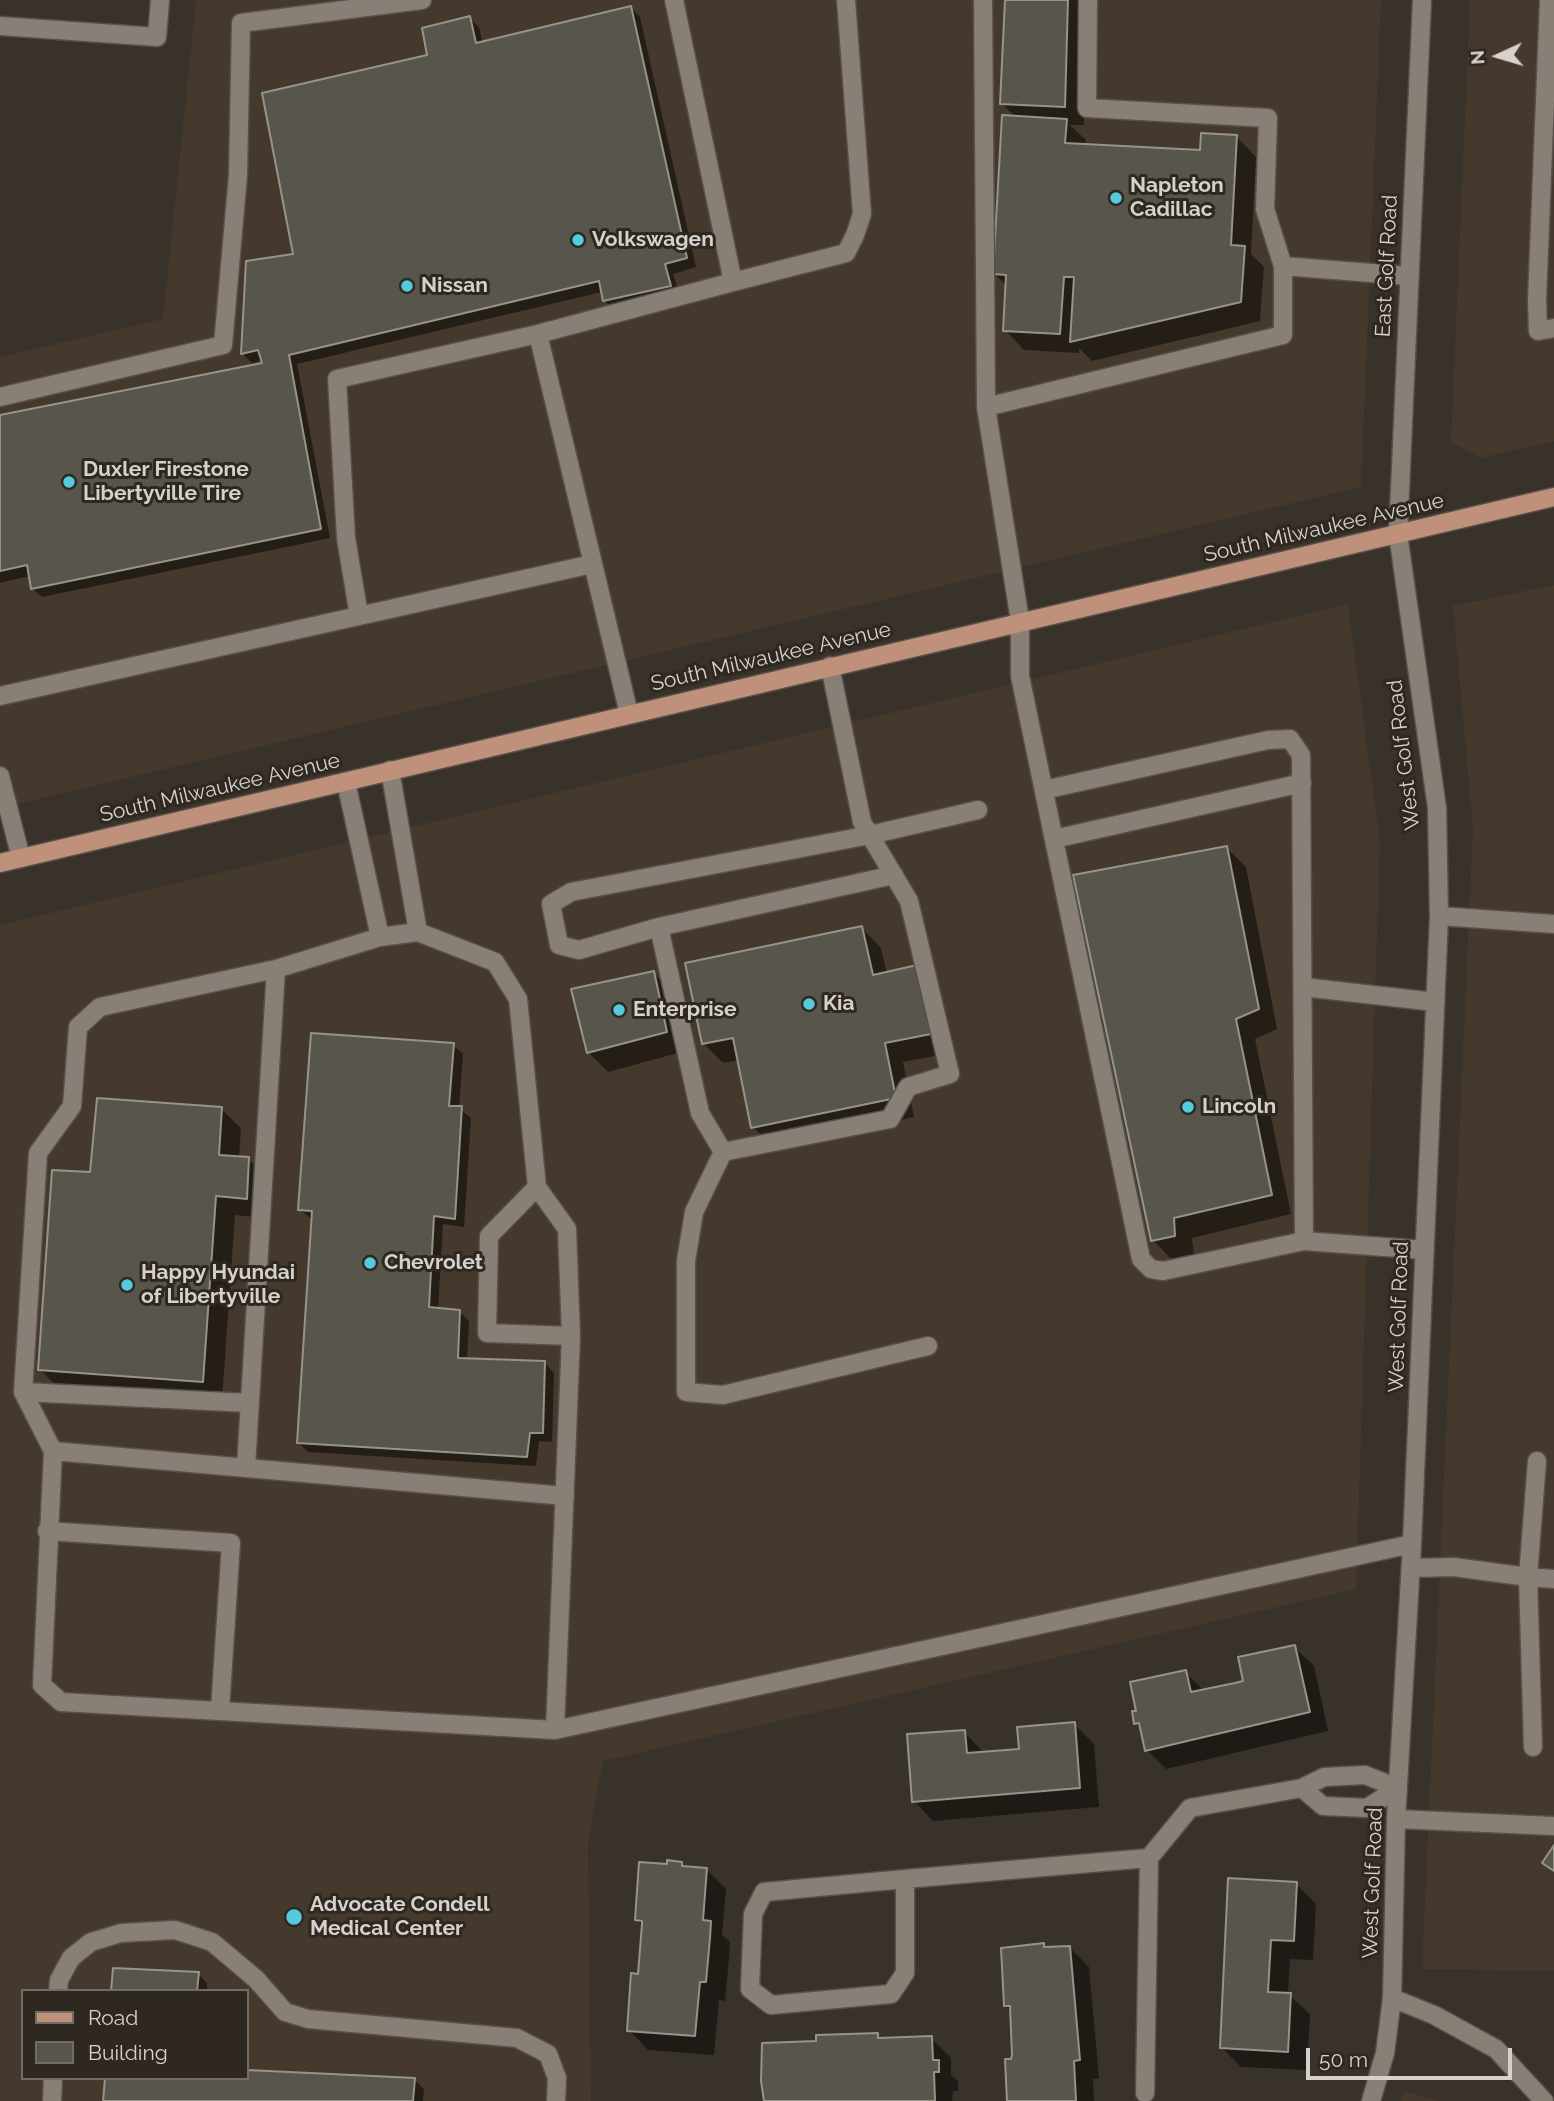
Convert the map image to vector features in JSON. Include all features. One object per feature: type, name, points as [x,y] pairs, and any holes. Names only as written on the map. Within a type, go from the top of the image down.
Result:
[{"type":"main road","name":"South Milwaukee Avenue","points":[[0,863],[1554,497]]},
{"type":"street","points":[[0,26],[157,37],[160,0]]},
{"type":"street","points":[[0,397],[223,345],[238,175],[241,23],[422,0]]},
{"type":"street","points":[[674,0],[733,282]]},
{"type":"street","points":[[359,616],[345,538],[337,379],[538,334],[846,253],[862,214],[846,0]]},
{"type":"street","points":[[983,0],[986,407],[1020,621],[1020,676],[1141,1258],[1151,1269],[1163,1271],[1304,1241],[1425,1250]]},
{"type":"street","points":[[986,407],[1283,335],[1283,266],[1265,209],[1268,118],[1087,108],[1088,0]]},
{"type":"street","name":"East Golf Road","points":[[1398,534],[1422,0]]},
{"type":"street","points":[[1549,0],[1536,300],[1538,331],[1554,328]]},
{"type":"street","points":[[1283,266],[1409,276]]},
{"type":"street","points":[[538,334],[629,714]]},
{"type":"street","name":"West Golf Road","points":[[1372,2101],[1385,2053],[1392,1998],[1396,1819],[1411,1568],[1439,916],[1437,808],[1398,534]]},
{"type":"street","points":[[0,696],[592,564]]},
{"type":"street","points":[[723,1152],[890,1119],[908,1087],[950,1074],[909,901],[862,822],[830,666]]},
{"type":"street","points":[[1044,790],[1268,740],[1290,739],[1301,755],[1304,1241]]},
{"type":"street","points":[[390,770],[418,932]]},
{"type":"street","points":[[0,776],[21,858]]},
{"type":"street","points":[[346,782],[380,937]]},
{"type":"street","points":[[1054,839],[1302,783]]},
{"type":"street","points":[[894,875],[659,927],[579,950],[559,945],[551,904],[571,892],[870,835],[978,810]]},
{"type":"street","points":[[1439,916],[1554,924]]},
{"type":"street","points":[[659,927],[700,1113],[723,1152]]},
{"type":"street","points":[[555,1730],[571,1336],[568,1229],[537,1187],[518,999],[495,962],[418,932],[380,937],[276,969],[100,1006],[78,1027],[72,1106],[38,1153],[23,1392],[53,1451],[47,1531],[42,1685],[61,1702],[555,1730],[1412,1544]]},
{"type":"street","points":[[246,1467],[276,969]]},
{"type":"street","points":[[1303,987],[1435,1002]]},
{"type":"street","points":[[723,1152],[694,1212],[686,1261],[686,1392],[723,1395],[928,1346]]},
{"type":"street","points":[[537,1187],[489,1236],[486,1333],[571,1336]]},
{"type":"street","points":[[23,1392],[249,1403]]},
{"type":"street","points":[[53,1451],[565,1496]]},
{"type":"street","points":[[1533,1747],[1528,1577],[1537,1461]]},
{"type":"street","points":[[47,1531],[231,1543],[220,1710]]},
{"type":"street","points":[[1411,1568],[1454,1567],[1554,1579]]},
{"type":"street","points":[[1145,2094],[1149,1858],[1189,1808],[1302,1788],[1324,1777],[1365,1775],[1398,1788]]},
{"type":"street","points":[[1302,1788],[1323,1806],[1367,1808],[1398,1788]]},
{"type":"street","points":[[1396,1819],[1554,1826]]},
{"type":"street","points":[[905,1879],[905,1973],[891,1994],[771,2005],[750,1989],[753,1914],[764,1892],[905,1879],[1149,1858]]},
{"type":"street","points":[[58,1989],[59,1980],[71,1958],[91,1942],[121,1933],[174,1930],[212,1942],[256,1979],[285,2012],[308,2019],[517,2038],[548,2054],[557,2078],[556,2101]]},
{"type":"street","points":[[1392,1998],[1434,2015],[1496,2049],[1544,2101]]},
{"type":"street","points":[[51,2101],[52,2080]]},
{"type":"shaded area","points":[[196,0],[1381,0],[1361,487],[0,808],[0,357],[163,319]]},
{"type":"shaded area","points":[[1470,0],[1554,0],[1554,441],[1481,458],[1451,442]]},
{"type":"shaded area","points":[[1554,585],[1554,1971],[1422,1969],[1473,829],[1453,606]]},
{"type":"shaded area","points":[[1348,604],[1380,842],[1356,1589],[603,1761],[588,1843],[591,2101],[0,2101],[0,925]]},
{"type":"shaded area","points":[[1405,2091],[1438,2101],[1400,2101]]},
{"type":"building","points":[[1005,0],[1068,0],[1065,107],[1000,104]]},
{"type":"building","points":[[631,6],[687,258],[665,264],[671,286],[603,301],[599,281],[289,355],[321,529],[31,589],[27,565],[0,571],[0,415],[262,363],[258,350],[241,354],[246,261],[293,254],[262,93],[427,55],[422,28],[470,16],[476,43]]},
{"type":"building","name":"Napleton Cadillac","points":[[1002,115],[1067,119],[1065,143],[1200,150],[1201,133],[1237,135],[1231,245],[1245,246],[1241,302],[1070,342],[1074,277],[1064,277],[1060,334],[1003,331],[1006,275],[993,274]]},
{"type":"building","name":"Lincoln","points":[[1227,846],[1259,1009],[1236,1019],[1272,1195],[1174,1218],[1175,1236],[1151,1241],[1073,875]]},
{"type":"building","name":"Kia","points":[[862,926],[873,975],[917,965],[931,1034],[885,1043],[896,1098],[751,1128],[733,1038],[702,1044],[685,963]]},
{"type":"building","name":"Enterprise","points":[[654,971],[667,1032],[587,1053],[571,989]]},
{"type":"building","name":"Chevrolet","points":[[311,1033],[454,1043],[449,1106],[462,1106],[455,1219],[434,1216],[429,1307],[460,1310],[458,1358],[545,1361],[543,1433],[530,1433],[527,1457],[297,1443],[312,1211],[298,1210]]},
{"type":"building","name":"Happy Hyundai of Libertyville","points":[[97,1098],[222,1107],[219,1155],[249,1157],[247,1199],[216,1196],[203,1382],[38,1370],[52,1170],[90,1172]]},
{"type":"building","points":[[1295,1645],[1310,1712],[1145,1751],[1139,1723],[1134,1724],[1132,1711],[1136,1711],[1130,1682],[1186,1670],[1191,1692],[1235,1683],[1243,1681],[1238,1657]]},
{"type":"building","points":[[1075,1722],[1080,1788],[912,1802],[907,1734],[965,1730],[967,1753],[1019,1749],[1017,1727]]},
{"type":"building","points":[[1554,1845],[1554,1871],[1542,1863]]},
{"type":"building","points":[[667,1860],[682,1862],[682,1866],[707,1868],[703,1920],[711,1921],[710,1938],[706,1982],[700,1982],[695,2036],[627,2031],[631,1973],[638,1974],[642,1924],[642,1921],[635,1920],[639,1862],[667,1864]]},
{"type":"building","points":[[1228,1878],[1297,1882],[1294,1941],[1271,1940],[1268,1992],[1291,1993],[1288,2052],[1220,2048]]},
{"type":"building","points":[[1044,1943],[1044,1947],[1070,1946],[1080,2060],[1074,2061],[1076,2101],[1007,2101],[1005,2059],[1011,2059],[1012,2055],[1010,2006],[1004,2006],[1001,1948]]},
{"type":"building","points":[[113,1968],[199,1972],[197,1989],[111,1989]]},
{"type":"building","points":[[878,2033],[878,2038],[932,2036],[933,2060],[939,2060],[939,2072],[934,2072],[935,2101],[764,2101],[761,2081],[762,2043],[816,2041],[816,2035]]},
{"type":"building","points":[[248,2070],[415,2078],[413,2101],[103,2101],[105,2080],[248,2080]]},
{"type":"place","name":"Napleton Cadillac","points":[[1116,198]]},
{"type":"place","name":"Volkswagen","points":[[578,240]]},
{"type":"place","name":"Nissan","points":[[407,286]]},
{"type":"place","name":"Duxler Firestone Libertyville Tire","points":[[69,482]]},
{"type":"place","name":"Kia","points":[[809,1004]]},
{"type":"place","name":"Enterprise","points":[[619,1010]]},
{"type":"place","name":"Lincoln","points":[[1188,1107]]},
{"type":"place","name":"Chevrolet","points":[[370,1263]]},
{"type":"place","name":"Happy Hyundai of Libertyville","points":[[127,1285]]},
{"type":"place","name":"Advocate Condell Medical Center","points":[[294,1917]]}]
